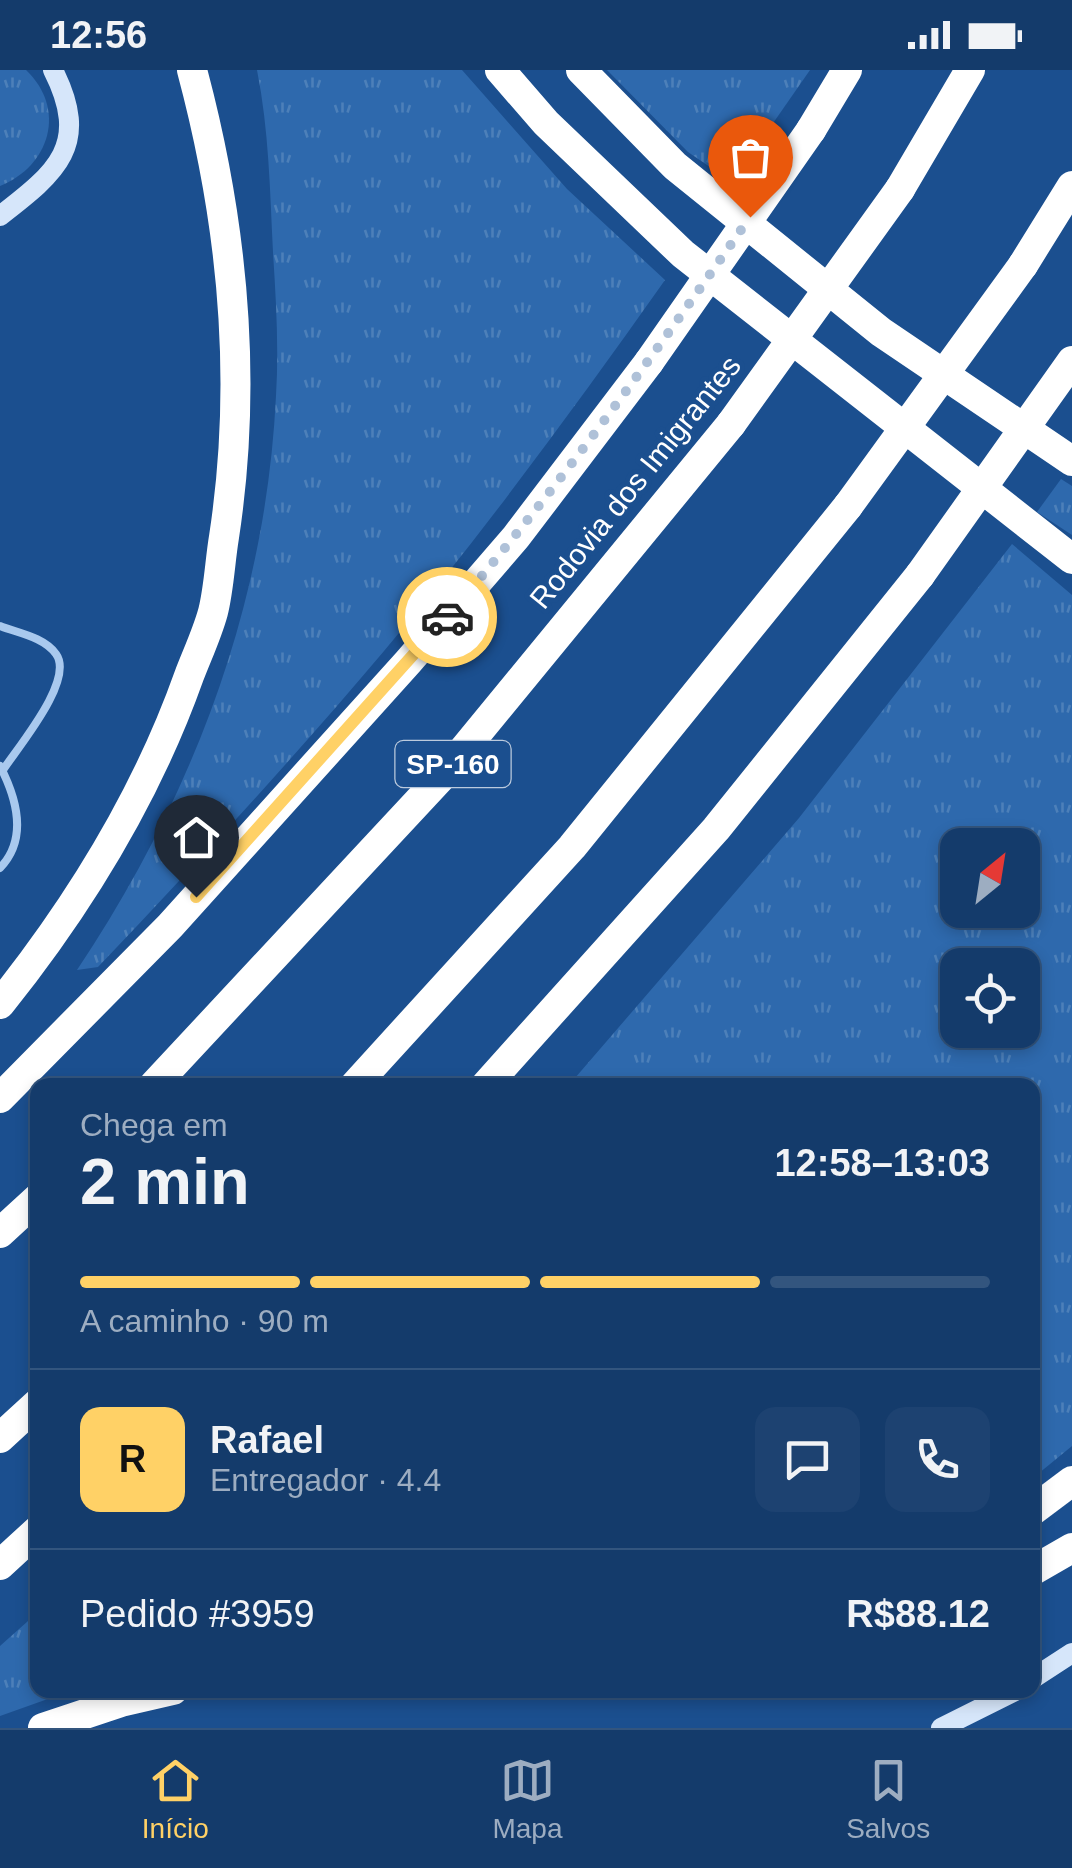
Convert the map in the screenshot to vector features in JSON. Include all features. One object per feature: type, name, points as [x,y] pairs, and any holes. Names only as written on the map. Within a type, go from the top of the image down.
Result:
[{"type":"highway","points":[[0,1004],[52,938],[110,848],[169,732],[213,612],[232,489],[238,382],[229,244],[208,130],[192,70]]},
{"type":"highway","points":[[500,70],[546,123],[683,254],[1072,559]]},
{"type":"highway","points":[[580,70],[675,166],[880,332],[1072,461]]},
{"type":"highway","points":[[0,1098],[170,926],[516,537],[649,362],[811,130],[847,70]]},
{"type":"highway","name":"Rodovia dos Imigrantes","points":[[161,1078],[442,776],[731,424],[900,189],[970,70]]},
{"type":"highway","points":[[361,1078],[572,847],[848,506],[1023,264],[1072,186]]},
{"type":"highway","points":[[492,1078],[716,829],[920,575],[1072,362]]},
{"type":"highway","points":[[0,1233],[30,1205]]},
{"type":"highway","points":[[0,1438],[30,1410]]},
{"type":"highway","points":[[1040,1505],[1072,1481]]},
{"type":"highway","points":[[0,1566],[30,1538]]},
{"type":"highway","points":[[1040,1566],[1072,1548]]},
{"type":"highway","points":[[43,1728],[139,1698]]},
{"type":"main road","points":[[0,216],[50,175],[64,150],[70,123],[66,95],[53,70]]},
{"type":"main road","points":[[0,205],[25,196]]},
{"type":"main road","points":[[1040,1674],[1072,1652]]},
{"type":"main road","points":[[941,1728],[1001,1698]]},
{"type":"lane","points":[[203,70],[208,130]]},
{"type":"lane","points":[[0,626],[49,646],[61,664],[60,677],[44,709],[1,768],[18,825],[15,849],[0,868]]},
{"type":"green space","points":[[0,70],[26,70],[39,85],[49,119],[41,151],[31,165],[0,186]]},
{"type":"green space","points":[[257,70],[462,70],[567,189],[665,280],[528,469],[384,651],[98,967],[77,970],[118,905],[188,768],[216,697],[257,550],[269,474],[277,360],[268,161]]},
{"type":"green space","points":[[607,70],[810,70],[732,182],[688,152]]},
{"type":"green space","points":[[1061,479],[1072,486],[1072,535],[1037,512]]},
{"type":"green space","points":[[1012,544],[1072,595],[1072,1446],[1040,1472],[1040,1078],[575,1078],[799,818]]},
{"type":"green space","points":[[30,1619],[30,1698],[51,1698],[0,1716],[0,1646]]},
{"type":"way so far","points":[[447,617],[516,537],[649,362],[750,217]]},
{"type":"route","points":[[196,897],[447,617]]}]
